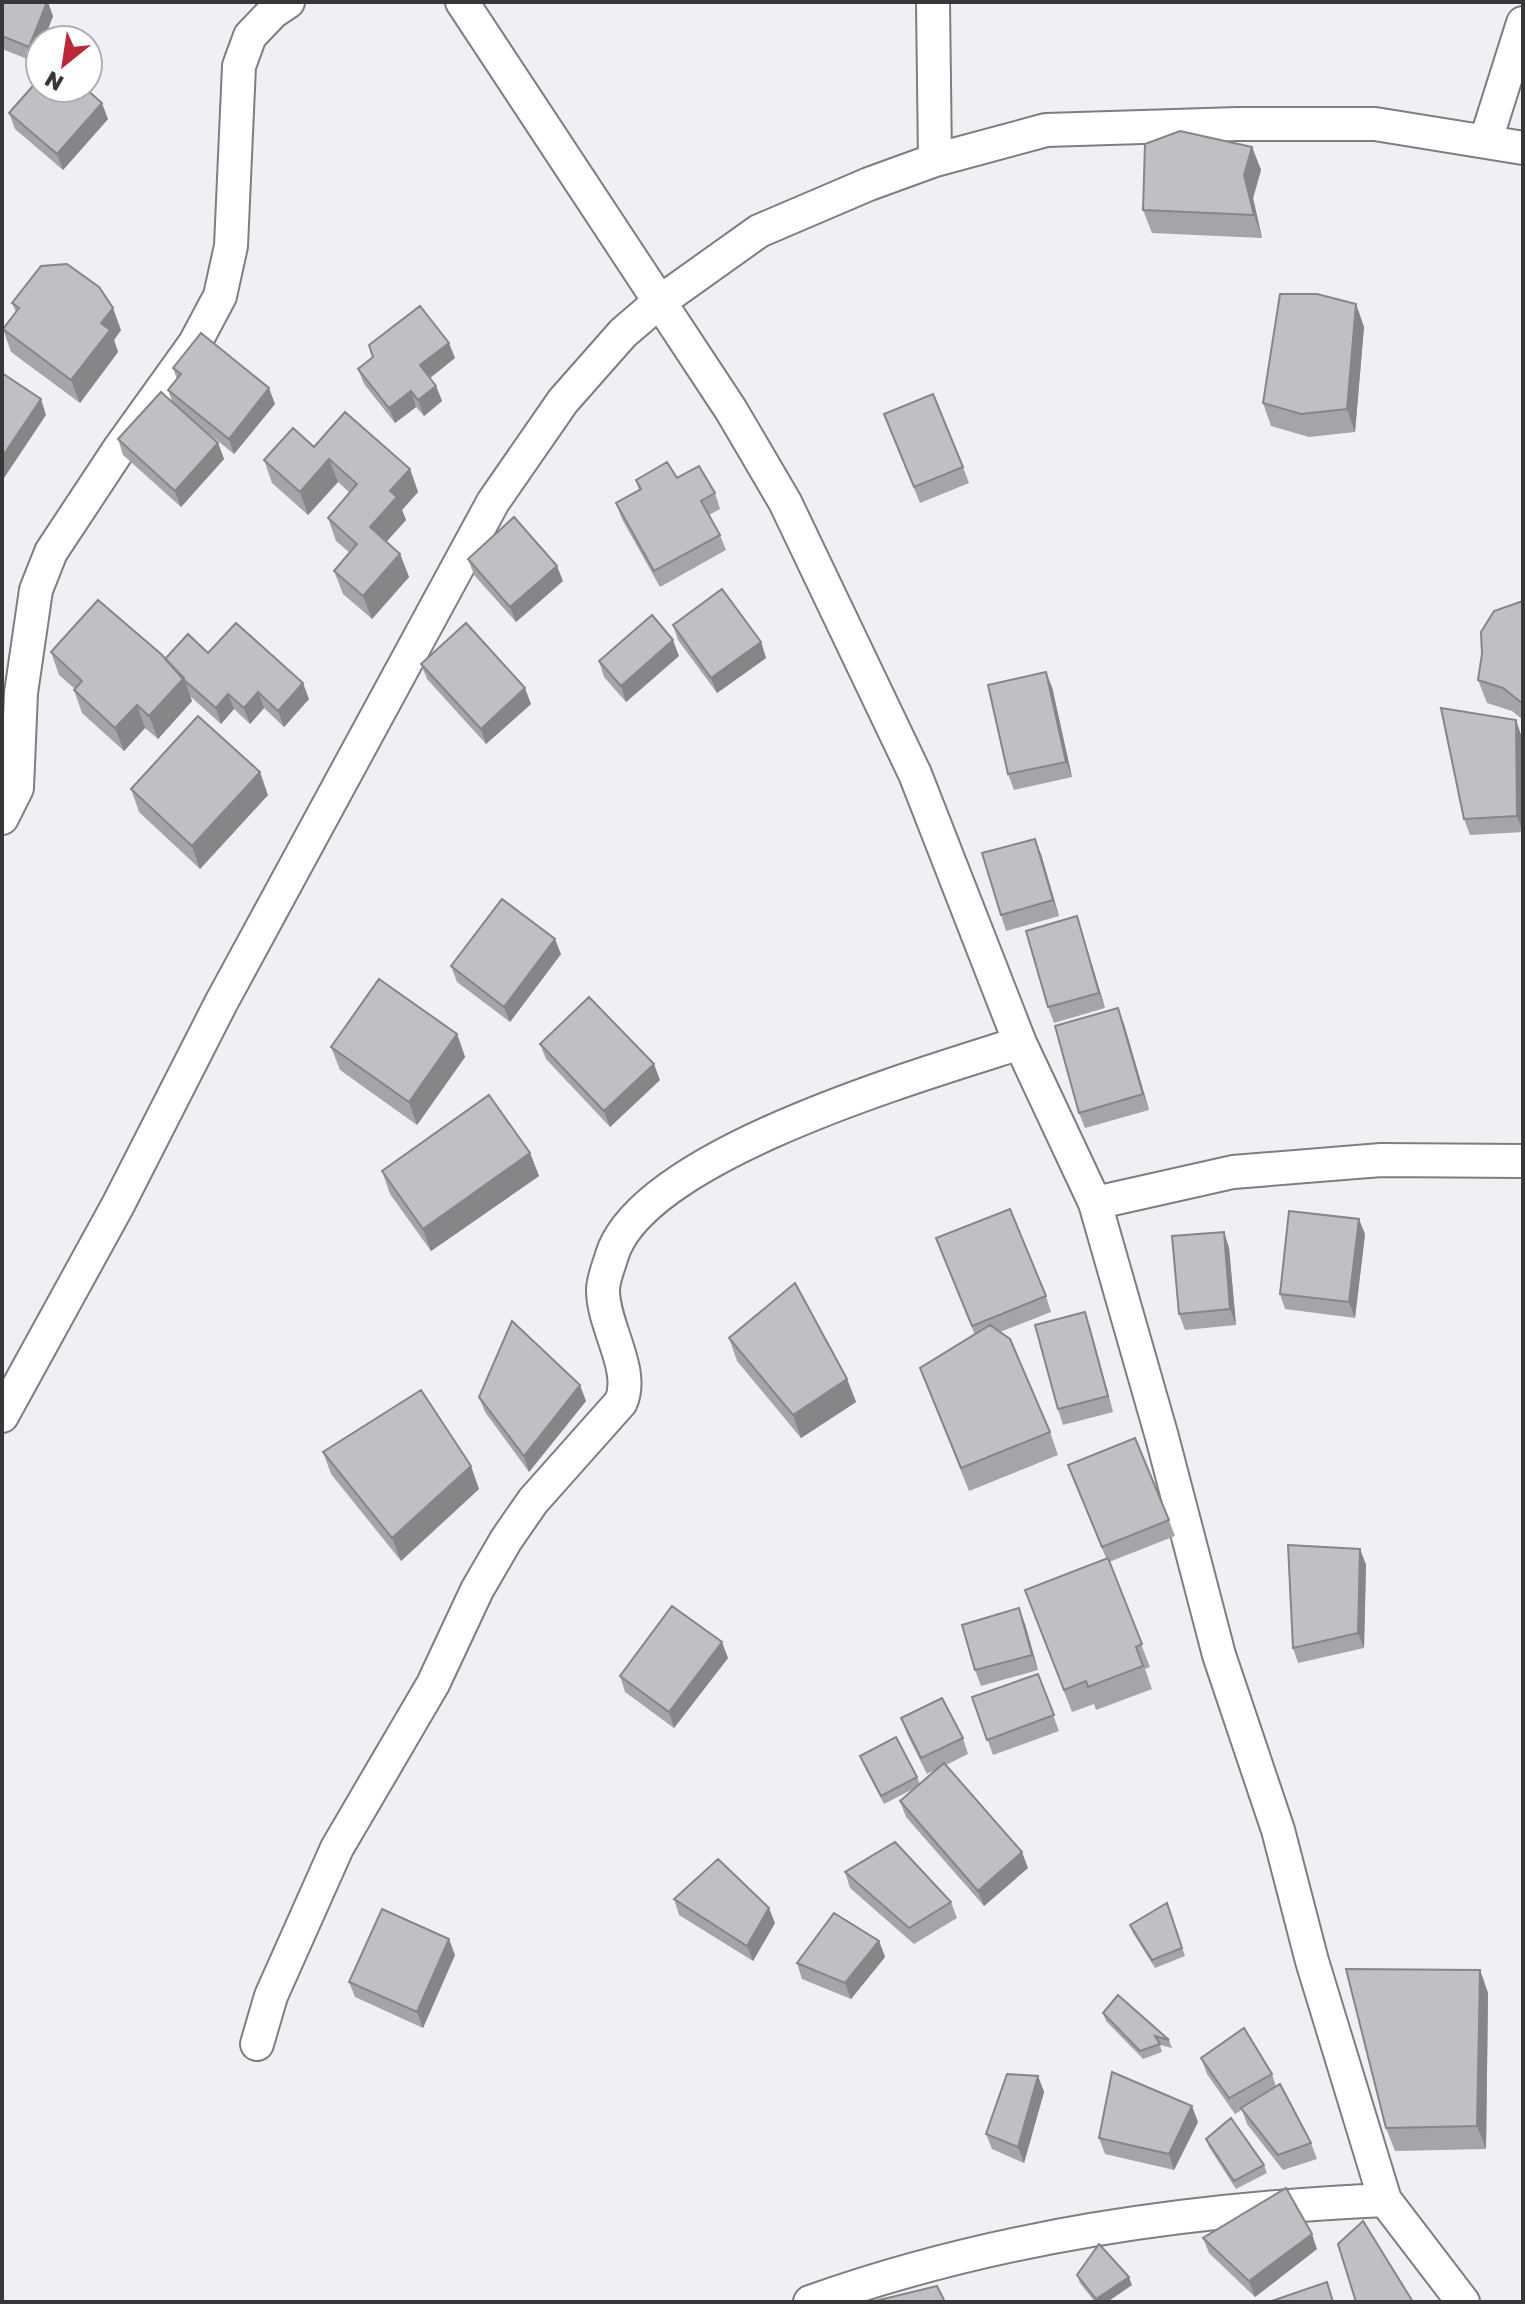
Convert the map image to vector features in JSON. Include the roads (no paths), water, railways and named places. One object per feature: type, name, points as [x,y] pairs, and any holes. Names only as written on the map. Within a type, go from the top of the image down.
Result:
[{"type":"street","points":[[2,818],[17,788],[21,693],[36,590],[51,552],[119,449],[195,343],[220,296],[231,246],[239,66],[250,36],[273,12],[288,2]]},
{"type":"street","points":[[462,2],[731,410],[785,502],[915,774],[1020,1043],[1095,1203],[1162,1437],[1219,1655],[1278,1830],[1312,1961],[1385,2200],[1463,2302]]},
{"type":"street","points":[[933,2],[935,160]]},
{"type":"street","points":[[1486,140],[1523,23]]},
{"type":"street","points":[[2,1416],[118,1205],[221,1003],[493,502],[563,401],[623,333],[658,303],[759,231],[869,184],[935,160],[1046,130],[1375,124],[1523,148]]},
{"type":"street","points":[[257,2044],[271,1996],[337,1848],[433,1684],[477,1590],[533,1501],[621,1402],[626,1374],[608,1324],[603,1288],[614,1250],[640,1210],[680,1180],[750,1142],[830,1107],[1020,1043]]},
{"type":"street","points":[[1095,1203],[1233,1172],[1381,1160],[1523,1161]]},
{"type":"street","points":[[810,2302],[861,2284],[1045,2236],[1219,2211],[1385,2200]]}]
